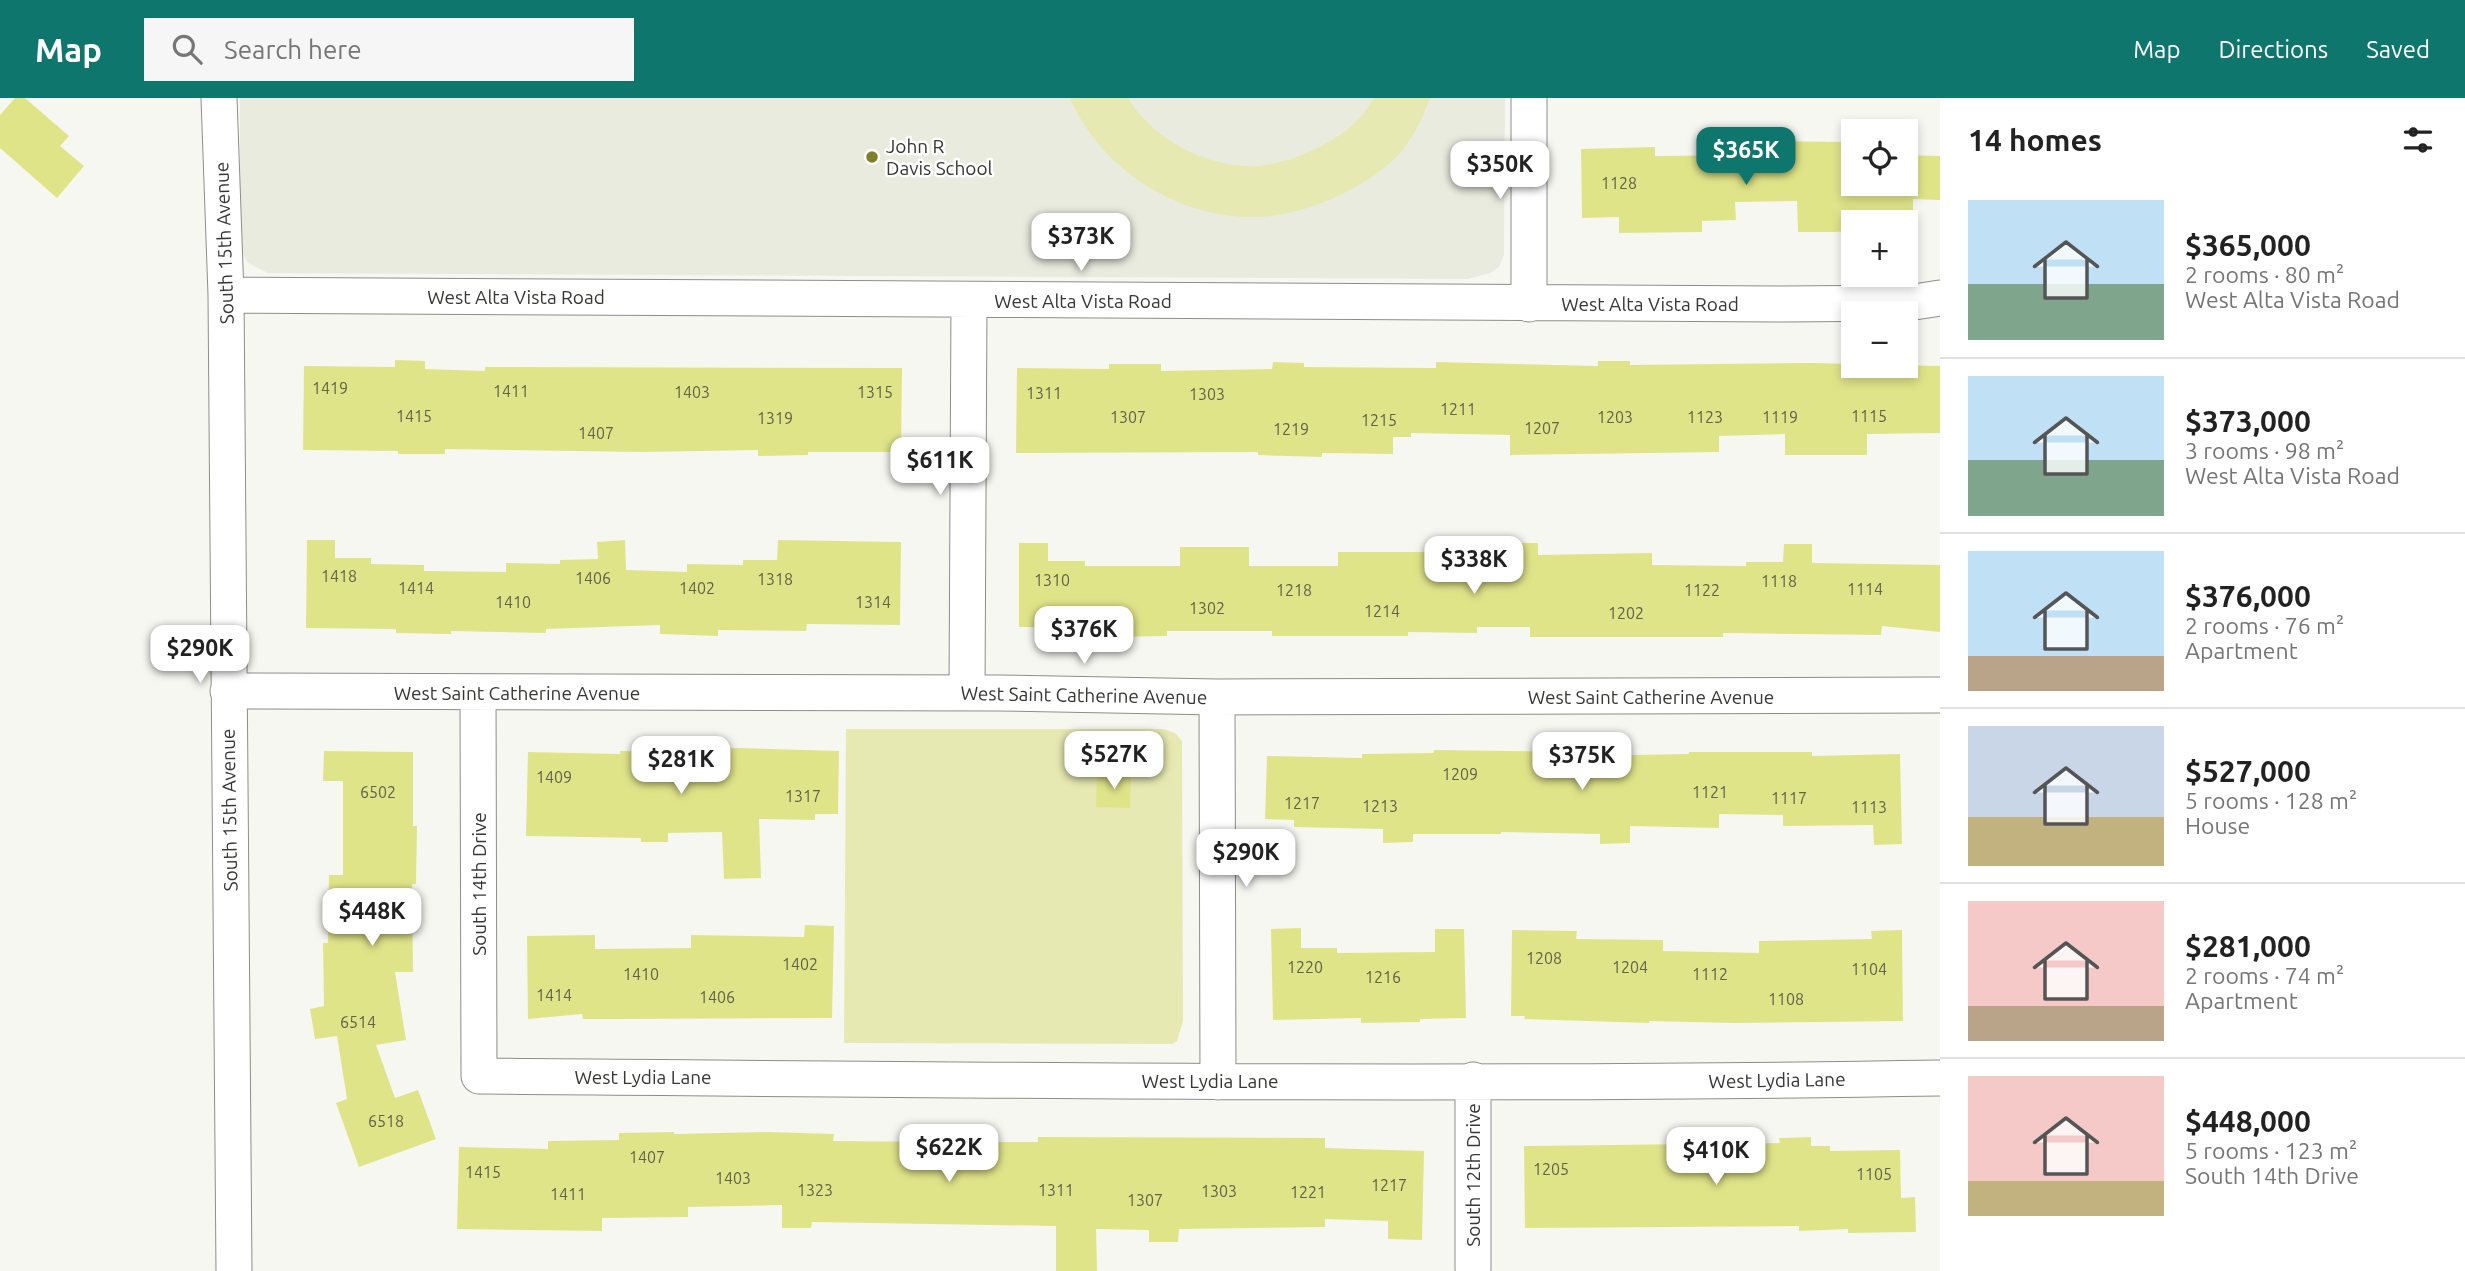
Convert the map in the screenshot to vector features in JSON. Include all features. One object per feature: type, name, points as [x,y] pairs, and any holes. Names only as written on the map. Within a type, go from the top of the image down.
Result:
[{"type":"street","name":"South 15th Avenue","points":[[219,98],[226,295],[234,1271]]},
{"type":"street","points":[[1528,98],[1528,304]]},
{"type":"street","name":"West Alta Vista Road","points":[[226,295],[1528,304],[1908,303],[1940,298]]},
{"type":"street","points":[[967,693],[969,300]]},
{"type":"street","name":"West Saint Catherine Avenue","points":[[228,691],[1217,696],[1940,695]]},
{"type":"street","name":"South 14th Drive","points":[[478,692],[479,1076]]},
{"type":"street","points":[[1217,696],[1218,1082]]},
{"type":"street","name":"West Lydia Lane","points":[[479,1076],[1218,1082],[1717,1082],[1940,1078]]},
{"type":"street","name":"South 12th Drive","points":[[1473,1080],[1473,1269]]},
{"type":"shaded area","name":"John R Davis School","points":[[240,98],[1505,98],[1504,255],[1499,267],[1490,273],[1468,279],[268,273],[248,263],[240,249]]},
{"type":"green space","points":[[1070,98],[1128,98],[1138,113],[1152,126],[1167,138],[1201,157],[1239,166],[1257,166],[1291,159],[1331,140],[1346,131],[1374,98],[1430,98],[1404,148],[1370,178],[1313,206],[1274,216],[1256,217],[1199,209],[1171,199],[1145,185],[1101,147],[1083,124]]},
{"type":"green space","points":[[846,729],[1164,729],[1175,733],[1182,741],[1183,1021],[1177,1041],[1172,1044],[844,1043]]},
{"type":"building","points":[[15,98],[25,98],[69,136],[60,146],[84,166],[57,198],[0,148],[0,115]]},
{"type":"building","points":[[1760,141],[1841,142],[1841,196],[1918,196],[1918,155],[1940,156],[1940,200],[1913,199],[1913,210],[1841,210],[1841,232],[1834,232],[1798,232],[1797,201],[1735,202],[1736,220],[1702,221],[1702,232],[1619,233],[1619,217],[1582,218],[1581,149],[1655,147],[1655,156],[1760,155]]},
{"type":"building","points":[[395,360],[425,361],[425,369],[485,371],[485,367],[902,368],[901,452],[808,452],[808,455],[758,456],[758,450],[643,452],[445,449],[445,454],[398,454],[398,451],[303,450],[304,366],[395,367]]},
{"type":"building","points":[[1598,361],[1630,361],[1630,365],[1841,364],[1841,378],[1918,378],[1918,365],[1940,366],[1940,433],[1867,434],[1867,455],[1785,455],[1785,434],[1719,436],[1719,452],[1510,455],[1510,435],[1411,433],[1411,437],[1393,437],[1393,454],[1322,453],[1322,457],[1258,455],[1258,452],[1016,453],[1017,368],[1109,369],[1109,364],[1161,364],[1161,371],[1272,369],[1273,362],[1304,363],[1304,367],[1436,368],[1436,362],[1598,366]]},
{"type":"building","points":[[307,540],[335,540],[335,558],[371,558],[371,564],[424,565],[424,571],[506,572],[506,563],[560,564],[560,560],[598,559],[597,542],[625,540],[626,570],[687,572],[687,564],[743,565],[743,560],[777,560],[778,540],[901,542],[900,625],[807,624],[806,631],[718,630],[718,636],[660,634],[660,625],[546,629],[546,633],[451,631],[451,634],[396,633],[396,629],[306,628]]},
{"type":"building","points":[[1428,542],[1457,543],[1456,560],[1509,561],[1509,543],[1538,543],[1538,555],[1652,553],[1652,565],[1746,566],[1746,562],[1783,562],[1784,544],[1812,544],[1812,563],[1940,565],[1940,632],[1882,626],[1881,635],[1723,633],[1723,637],[1530,637],[1530,627],[1477,627],[1477,633],[1408,632],[1408,636],[1272,636],[1272,631],[1167,631],[1167,636],[1108,637],[1039,636],[1039,627],[1019,627],[1019,543],[1048,543],[1048,561],[1085,561],[1085,566],[1180,566],[1180,547],[1249,547],[1249,566],[1338,566],[1338,552],[1428,552]]},
{"type":"building","points":[[690,749],[839,751],[838,814],[815,814],[815,820],[759,819],[761,878],[724,879],[722,832],[668,833],[668,842],[641,842],[641,838],[526,836],[528,752],[620,754],[620,751],[690,752]]},
{"type":"building","points":[[1434,750],[1580,752],[1580,756],[1689,752],[1812,752],[1812,756],[1900,754],[1902,844],[1874,845],[1873,825],[1783,826],[1783,815],[1719,814],[1719,828],[1630,826],[1630,843],[1600,844],[1600,834],[1501,832],[1413,834],[1413,842],[1383,843],[1383,829],[1294,827],[1294,820],[1265,819],[1267,756],[1362,758],[1362,754],[1434,753]]},
{"type":"building","points":[[324,751],[413,752],[413,826],[417,826],[416,884],[412,884],[413,972],[395,972],[406,1040],[376,1045],[395,1098],[418,1090],[436,1139],[359,1167],[336,1103],[347,1099],[337,1036],[315,1039],[310,1009],[324,1006],[323,943],[328,943],[329,875],[343,875],[343,781],[323,781]]},
{"type":"building","points":[[1097,774],[1131,774],[1130,808],[1096,807]]},
{"type":"building","points":[[805,925],[834,926],[832,1018],[583,1019],[582,1014],[528,1019],[527,936],[595,935],[595,949],[691,948],[691,935],[804,937]]},
{"type":"building","points":[[1301,928],[1301,948],[1337,948],[1337,953],[1435,952],[1435,929],[1464,929],[1466,1018],[1361,1023],[1361,1018],[1273,1020],[1271,929]]},
{"type":"building","points":[[1512,930],[1577,931],[1576,939],[1663,940],[1663,951],[1759,953],[1759,941],[1872,939],[1871,931],[1902,930],[1903,1021],[1649,1023],[1524,1019],[1525,1016],[1511,1016]]},
{"type":"building","points":[[619,1133],[834,1134],[833,1141],[1038,1142],[1038,1137],[1325,1138],[1325,1148],[1424,1151],[1422,1240],[1388,1239],[1388,1221],[1325,1219],[1325,1227],[1179,1229],[1178,1242],[1149,1242],[1149,1230],[1096,1229],[1097,1271],[1056,1271],[1056,1226],[812,1222],[811,1228],[782,1228],[782,1205],[688,1207],[688,1217],[602,1218],[602,1231],[457,1229],[459,1147],[548,1149],[548,1141],[619,1140]]},
{"type":"building","points":[[1811,1137],[1811,1146],[1830,1146],[1830,1151],[1900,1150],[1901,1198],[1915,1197],[1916,1232],[1848,1233],[1848,1229],[1799,1231],[1799,1226],[1525,1228],[1524,1146],[1780,1143],[1779,1138]]},
{"type":"place","name":"John R Davis School","points":[[872,157]]}]
